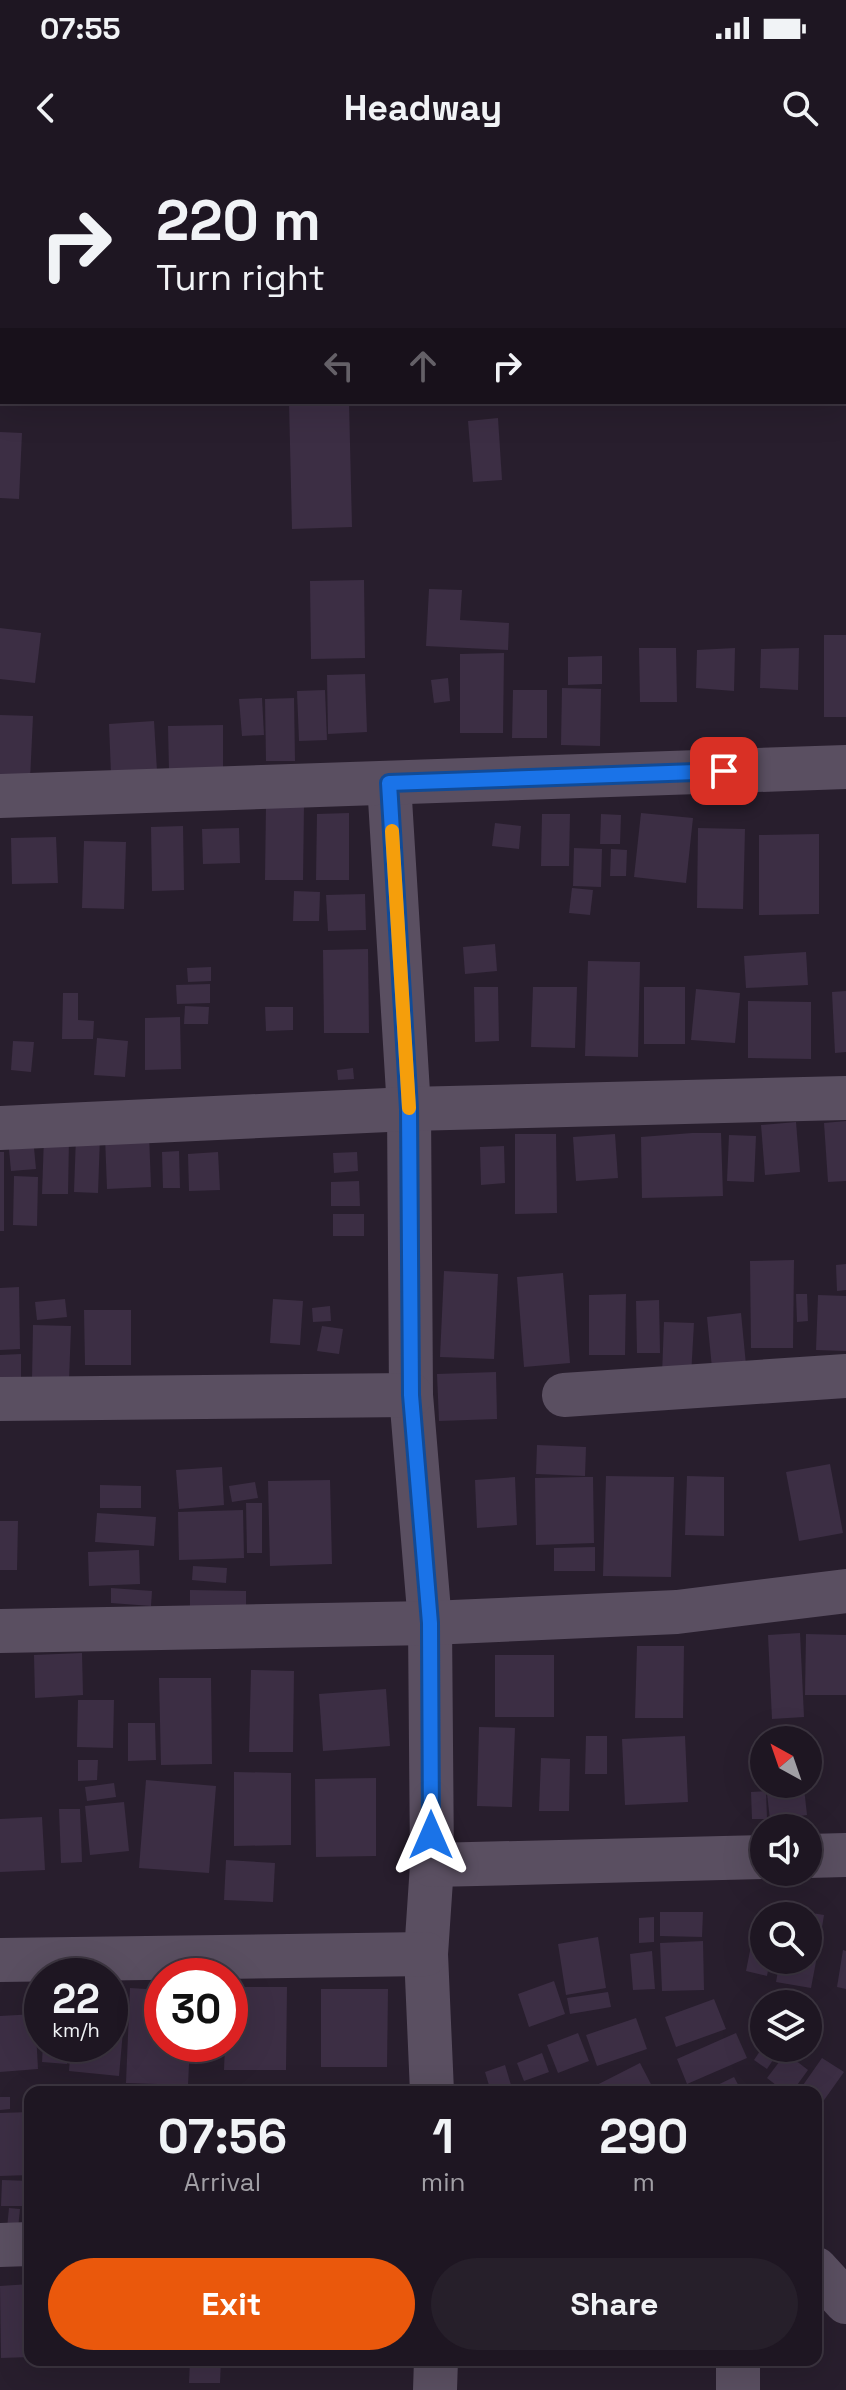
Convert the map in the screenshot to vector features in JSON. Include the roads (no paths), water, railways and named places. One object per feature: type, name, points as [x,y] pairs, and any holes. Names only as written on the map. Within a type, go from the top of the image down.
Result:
[{"type":"street","points":[[0,796],[846,767]]},
{"type":"street","points":[[389,783],[409,1109],[411,1395],[430,1623],[432,1865],[426,1954],[432,2086]]},
{"type":"street","points":[[0,1128],[409,1109],[846,1098]]},
{"type":"street","points":[[564,1395],[846,1376]]},
{"type":"street","points":[[0,1399],[411,1395]]},
{"type":"street","points":[[0,1631],[430,1623],[677,1612],[846,1591]]},
{"type":"street","points":[[822,1856],[846,1855]]},
{"type":"street","points":[[432,1865],[750,1857]]},
{"type":"street","points":[[0,1960],[426,1954]]},
{"type":"street","points":[[0,2245],[24,2244]]},
{"type":"street","points":[[822,2276],[846,2302]]},
{"type":"street","points":[[435,2390],[436,2366]]},
{"type":"street","points":[[738,2366],[738,2390]]}]
